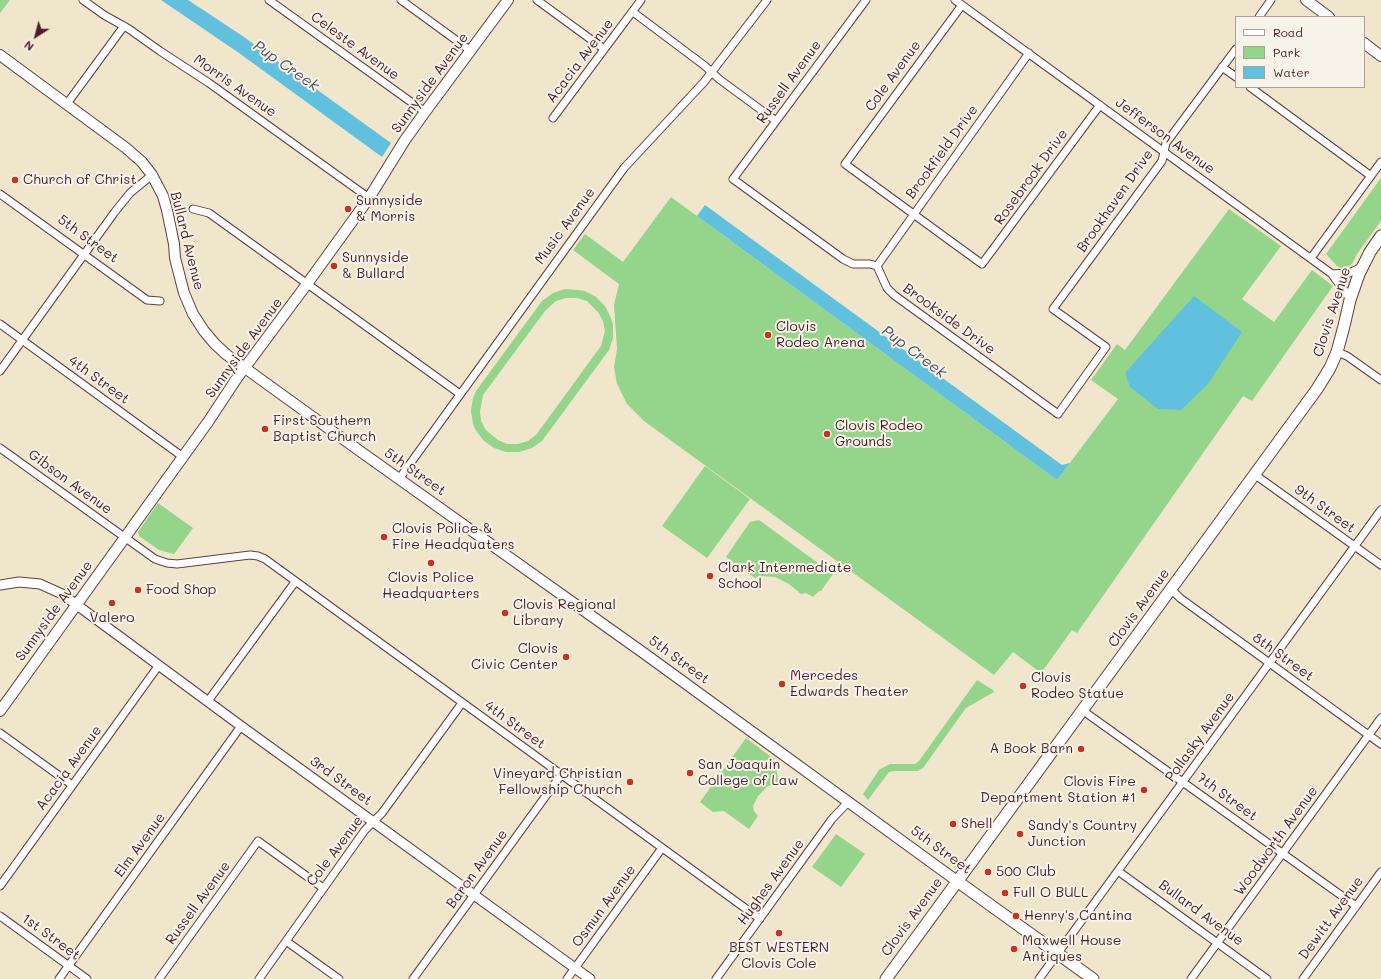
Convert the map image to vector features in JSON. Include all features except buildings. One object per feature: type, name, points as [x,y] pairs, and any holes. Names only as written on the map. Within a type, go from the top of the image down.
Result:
[{"type":"main road","name":"Sunnyside Avenue","points":[[0,711],[183,457],[244,368],[369,198],[405,140],[425,112],[508,0]]},
{"type":"main road","points":[[1306,0],[1328,16]]},
{"type":"main road","points":[[1365,44],[1381,56]]},
{"type":"main road","name":"Bullard Avenue","points":[[0,55],[126,148],[142,162],[152,175],[163,196],[168,210],[178,270],[184,293],[193,314],[215,344],[244,368]]},
{"type":"main road","name":"Clovis Avenue","points":[[886,979],[1317,389],[1330,368],[1337,352],[1350,300],[1362,267],[1379,242]]},
{"type":"main road","name":"5th Street","points":[[244,368],[1093,979]]},
{"type":"street","name":"Morris Avenue","points":[[83,0],[210,83],[369,198]]},
{"type":"street","name":"Celeste Avenue","points":[[269,0],[425,112]]},
{"type":"street","points":[[401,0],[471,51]]},
{"type":"street","points":[[537,0],[604,49]]},
{"type":"street","name":"Acacia Avenue","points":[[553,118],[641,0]]},
{"type":"street","name":"Music Avenue","points":[[399,479],[624,168],[712,73],[767,0]]},
{"type":"street","name":"Russell Avenue","points":[[866,0],[733,179],[843,259],[853,264],[870,264],[877,266]]},
{"type":"street","points":[[1260,16],[1271,0]]},
{"type":"street","name":"Jefferson Avenue","points":[[958,2],[1311,258],[1332,274],[1350,300]]},
{"type":"street","name":"Cole Avenue","points":[[913,214],[845,164],[958,2]]},
{"type":"street","points":[[633,12],[776,121]]},
{"type":"street","points":[[66,105],[124,26]]},
{"type":"street","name":"Brookhaven Drive","points":[[1106,348],[1053,309],[1162,161],[1166,143],[1235,50]]},
{"type":"street","name":"Brookfield Drive","points":[[877,266],[1029,53]]},
{"type":"street","points":[[1222,67],[1235,76]]},
{"type":"street","points":[[1251,88],[1371,176]]},
{"type":"street","name":"Rosebrook Drive","points":[[913,214],[982,264],[1100,105]]},
{"type":"street","points":[[1311,258],[1381,162]]},
{"type":"street","points":[[0,372],[114,213],[130,193],[152,175]]},
{"type":"street","name":"5th Street","points":[[0,194],[147,300],[160,302]]},
{"type":"street","name":"Bullard Avenue","points":[[193,209],[209,213],[460,394]]},
{"type":"street","name":"Brookside Drive","points":[[877,266],[887,288],[894,295],[1058,414],[1106,348]]},
{"type":"street","points":[[1332,274],[1349,272],[1362,267]]},
{"type":"street","name":"4th Street","points":[[0,324],[183,457]]},
{"type":"street","points":[[1337,352],[1347,356],[1381,380]]},
{"type":"street","name":"Gibson Avenue","points":[[0,448],[150,557],[159,561],[172,564],[253,555]]},
{"type":"street","name":"9th Street","points":[[1254,474],[1381,565]]},
{"type":"street","name":"Pollasky Avenue","points":[[1039,979],[1381,510]]},
{"type":"street","name":"4th Street","points":[[253,555],[265,559],[760,919]]},
{"type":"street","name":"3rd Street","points":[[0,585],[18,582],[40,584],[62,594],[590,979]]},
{"type":"street","points":[[208,701],[296,582]]},
{"type":"street","name":"8th Street","points":[[1171,589],[1180,598],[1381,744]]},
{"type":"street","name":"Acacia Avenue","points":[[0,886],[159,665]]},
{"type":"street","name":"Cole Avenue","points":[[259,979],[365,830],[382,813],[462,703]]},
{"type":"street","name":"7th Street","points":[[1082,710],[1356,906]]},
{"type":"street","name":"Woodworth Avenue","points":[[1192,979],[1381,718]]},
{"type":"street","name":"Elm Avenue","points":[[59,979],[241,726]]},
{"type":"street","points":[[0,733],[72,785]]},
{"type":"street","name":"Baron Avenue","points":[[413,979],[561,775]]},
{"type":"street","name":"Hughes Avenue","points":[[716,979],[832,820],[849,802]]},
{"type":"street","name":"Russell Avenue","points":[[159,979],[258,841],[323,888]]},
{"type":"street","name":"Osmun Avenue","points":[[567,979],[662,848]]},
{"type":"street","name":"Bullard Avenue","points":[[1118,871],[1266,979]]},
{"type":"street","name":"Dewitt Avenue","points":[[1303,979],[1381,872]]},
{"type":"street","name":"1st Street","points":[[0,916],[87,979]]},
{"type":"street","points":[[286,940],[339,979]]},
{"type":"green space","points":[[0,0],[10,0],[0,13]]},
{"type":"green space","points":[[1381,178],[1381,221],[1357,254],[1352,264],[1343,269],[1337,266],[1326,254]]},
{"type":"green space","name":"Clovis Rodeo Grounds","points":[[671,197],[1057,480],[1118,399],[1091,380],[1117,344],[1125,350],[1229,209],[1281,246],[1242,299],[1274,322],[1312,270],[1333,286],[1252,401],[1243,396],[1077,633],[1072,630],[1041,673],[1013,652],[994,675],[644,421],[627,404],[617,384],[614,367],[617,349],[614,305],[619,284],[573,250],[585,234],[623,262]]},
{"type":"green space","points":[[565,289],[585,291],[596,297],[605,306],[613,325],[613,338],[609,350],[542,441],[532,448],[519,452],[506,452],[494,448],[483,440],[475,429],[471,411],[473,398],[476,391],[542,301],[553,293]],"holes":[[[566,298],[577,298],[587,301],[598,312],[603,321],[605,331],[601,346],[536,435],[528,441],[518,444],[507,444],[498,440],[486,430],[481,421],[480,411],[483,395],[545,311],[556,301]]]},
{"type":"green space","points":[[705,466],[750,499],[707,558],[662,526]]},
{"type":"green space","points":[[158,503],[193,528],[174,554],[159,550],[139,536],[138,532]]},
{"type":"green space","points":[[759,520],[833,574],[821,591],[813,597],[806,593],[801,594],[789,584],[775,577],[760,576],[755,578],[726,557],[750,522]]},
{"type":"green space","points":[[977,680],[994,692],[966,708],[923,768],[918,771],[889,772],[868,800],[863,794],[879,770],[890,764],[915,764],[919,761]]},
{"type":"green space","points":[[746,738],[774,759],[779,783],[768,786],[758,796],[753,806],[754,811],[758,816],[749,829],[724,811],[713,812],[700,802]]},
{"type":"green space","points":[[836,834],[865,854],[841,887],[812,867]]},
{"type":"water","points":[[161,0],[188,0],[244,37],[391,143],[382,157],[239,53]]},
{"type":"water","points":[[705,205],[1062,465],[1070,463],[1057,480],[697,216]]},
{"type":"water","points":[[1194,296],[1242,332],[1208,384],[1181,410],[1158,409],[1130,387],[1125,373]]},
{"type":"place","name":"Church of Christ","points":[[15,180]]},
{"type":"place","name":"Sunnyside & Morris","points":[[348,209]]},
{"type":"place","name":"Sunnyside & Bullard","points":[[334,266]]},
{"type":"place","name":"Clovis Rodeo Arena","points":[[768,335]]},
{"type":"place","name":"First Southern Baptist Church","points":[[265,429]]},
{"type":"place","name":"Clovis Rodeo Grounds","points":[[827,434]]},
{"type":"place","name":"Clovis Police & Fire Headquaters","points":[[384,537]]},
{"type":"place","name":"Clovis Police Headquarters","points":[[431,563]]},
{"type":"place","name":"Clark Intermediate School","points":[[710,576]]},
{"type":"place","name":"Food Shop","points":[[138,590]]},
{"type":"place","name":"Valero","points":[[112,603]]},
{"type":"place","name":"Clovis Regional Library","points":[[505,613]]},
{"type":"place","name":"Clovis Civic Center","points":[[566,657]]},
{"type":"place","name":"Mercedes Edwards Theater","points":[[782,684]]},
{"type":"place","name":"Clovis Rodeo Statue","points":[[1023,686]]},
{"type":"place","name":"A Book Barn","points":[[1081,749]]},
{"type":"place","name":"San Joaquin College of Law","points":[[690,773]]},
{"type":"place","name":"Vineyard Christian Fellowship Church","points":[[630,782]]},
{"type":"place","name":"Clovis Fire Department Station #1","points":[[1144,790]]},
{"type":"place","name":"Shell","points":[[953,824]]},
{"type":"place","name":"Sandy's Country Junction","points":[[1020,834]]},
{"type":"place","name":"500 Club","points":[[988,872]]},
{"type":"place","name":"Full O BULL","points":[[1005,893]]},
{"type":"place","name":"Henry's Cantina","points":[[1016,916]]},
{"type":"place","name":"BEST WESTERN Clovis Cole","points":[[779,933]]},
{"type":"place","name":"Maxwell House Antiques","points":[[1014,949]]},
{"type":"water label","name":"Pup Creek","points":[[286,66]]},
{"type":"water label","name":"Pup Creek","points":[[914,352]]}]
